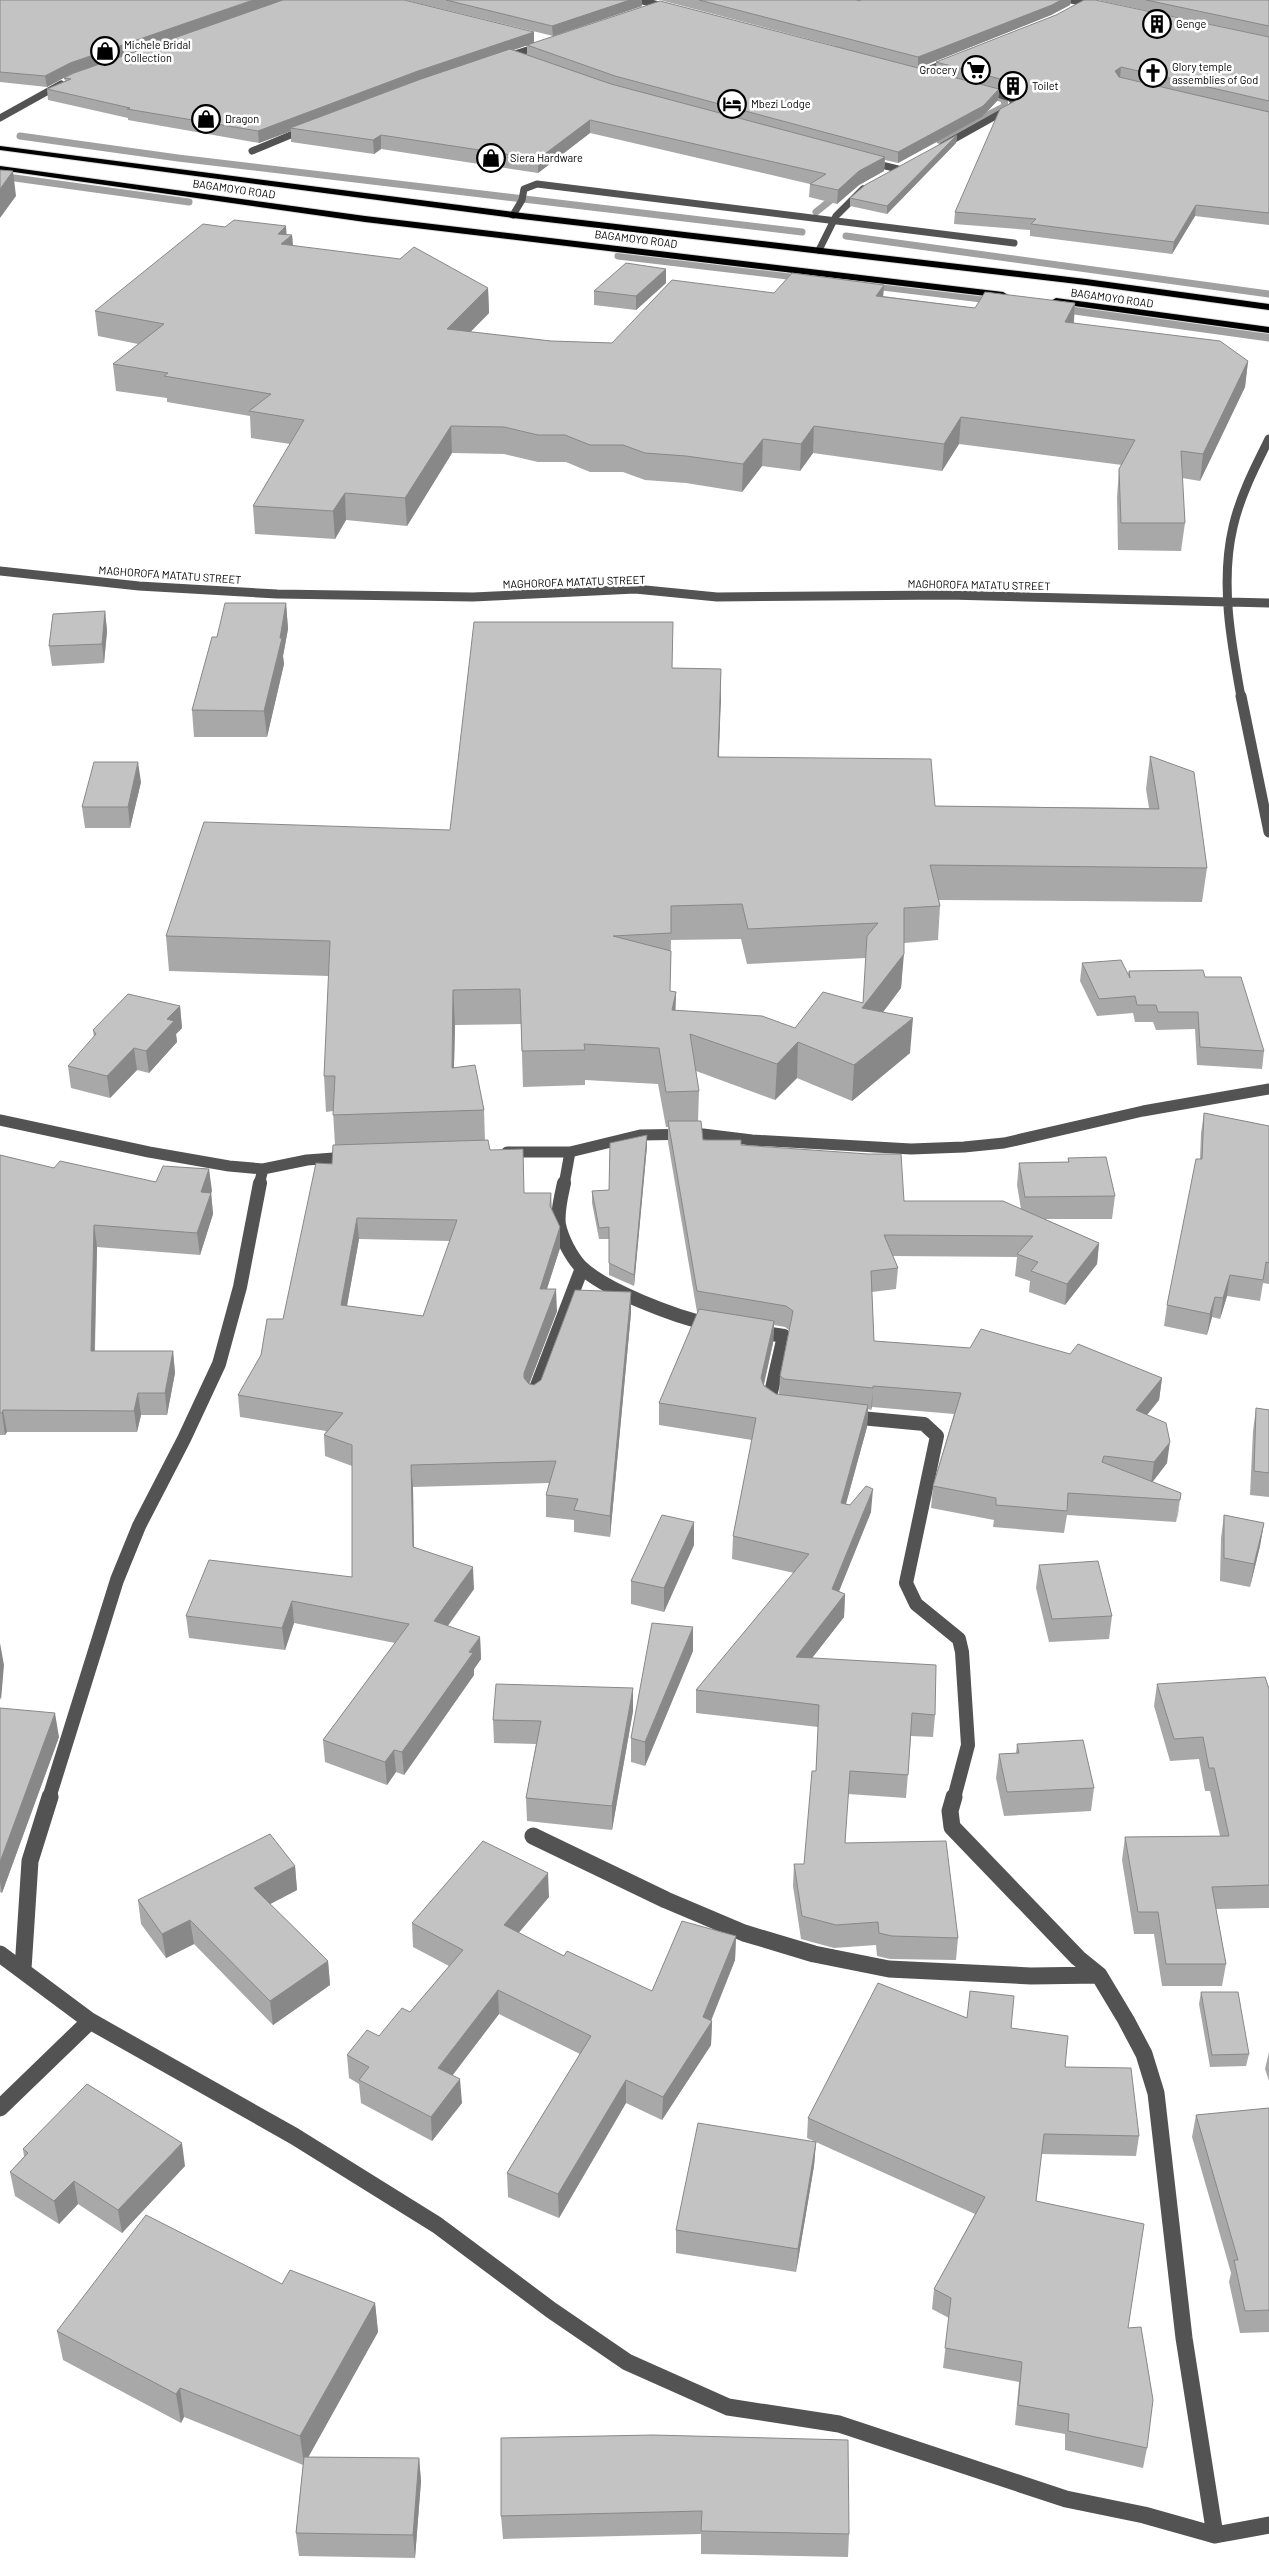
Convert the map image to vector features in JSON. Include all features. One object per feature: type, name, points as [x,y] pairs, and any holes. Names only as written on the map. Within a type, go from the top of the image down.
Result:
[{"type":"highway","name":"BAGAMOYO ROAD","points":[[0,148],[513,215],[819,250],[1269,307]]},
{"type":"highway","name":"BAGAMOYO ROAD","points":[[0,168],[365,219],[1014,296]]},
{"type":"highway","name":"BAGAMOYO ROAD","points":[[1043,300],[1269,330]]},
{"type":"street","points":[[639,0],[671,8]]},
{"type":"street","points":[[646,12],[675,0]]},
{"type":"street","points":[[1071,0],[1105,7]]},
{"type":"street","points":[[1078,7],[1086,3]]},
{"type":"street","points":[[494,61],[553,42],[535,37]]},
{"type":"street","points":[[510,56],[522,61]]},
{"type":"street","points":[[920,73],[956,58]]},
{"type":"street","points":[[911,71],[929,76]]},
{"type":"street","points":[[0,118],[66,82]]},
{"type":"street","points":[[938,148],[1010,108],[1015,102],[1010,98],[974,88]]},
{"type":"street","points":[[252,151],[315,125]]},
{"type":"street","points":[[861,160],[898,169]]},
{"type":"street","points":[[891,173],[906,165]]},
{"type":"street","points":[[513,215],[522,200],[524,189],[537,184],[830,222],[1014,243]]},
{"type":"street","points":[[819,250],[830,222],[840,209],[870,185]]},
{"type":"street","points":[[1269,439],[1247,482],[1230,540],[1227,602],[1228,625],[1234,661],[1262,806],[1269,832]]},
{"type":"street","name":"MAGHOROFA MATATU STREET","points":[[0,571],[139,586],[277,594],[473,597],[636,589],[717,597],[948,595],[1269,602]]},
{"type":"street","points":[[494,1152],[570,1152],[640,1136],[703,1134],[752,1140],[911,1149],[964,1147],[1004,1143],[1143,1110],[1269,1089]]},
{"type":"street","points":[[3,1123],[149,1152],[263,1169],[306,1160],[364,1156]]},
{"type":"street","points":[[570,1152],[559,1224],[574,1257],[582,1268],[604,1282],[671,1313],[702,1323],[720,1326]]},
{"type":"street","points":[[23,1969],[30,1861],[117,1580],[138,1526],[184,1439],[219,1364],[240,1287],[252,1215],[263,1169]]},
{"type":"street","points":[[533,1398],[582,1268]]},
{"type":"street","points":[[748,1330],[784,1336],[769,1401],[780,1410],[789,1410]]},
{"type":"street","points":[[837,1416],[924,1424],[937,1436],[906,1583],[916,1604],[959,1639],[962,1652],[968,1745],[950,1811],[952,1827],[1078,1958],[1099,1975],[1144,2054],[1156,2093],[1184,2338],[1216,2535]]},
{"type":"street","points":[[533,1836],[666,1900],[744,1933],[814,1954],[908,1971],[1031,1976],[1099,1975]]},
{"type":"street","points":[[0,1954],[23,1969],[90,2021],[294,2136],[437,2225],[551,2310],[627,2362],[728,2407],[839,2424],[1066,2499],[1144,2515],[1216,2535],[1269,2525]]},
{"type":"street","points":[[0,2108],[90,2021]]},
{"type":"building","points":[[0,0],[253,0],[70,63],[45,76],[0,72]]},
{"type":"building","points":[[283,0],[404,0],[534,32],[418,71],[258,131],[127,109],[130,108],[47,89],[71,79],[64,78],[74,73]]},
{"type":"building","points":[[446,0],[630,0],[552,26]]},
{"type":"building","points":[[699,0],[860,1],[1061,0],[918,57]]},
{"type":"building","points":[[1084,0],[1095,0],[1269,37],[1269,101],[1121,67],[1115,71],[1119,77],[1269,112],[1269,213],[1196,205],[1174,242],[1031,224],[1036,219],[955,212],[1000,109],[1015,101],[1021,90],[1012,82],[1016,72],[1008,81],[936,62],[1056,15]]},
{"type":"building","points":[[1146,0],[1269,0],[1269,26]]},
{"type":"building","points":[[660,1],[999,89],[983,106],[898,152],[615,76],[527,45]]},
{"type":"building","points":[[510,49],[611,84],[885,157],[859,171],[838,190],[810,184],[826,174],[590,120],[538,159],[381,135],[373,140],[290,128],[421,79]]},
{"type":"building","points":[[957,135],[887,206],[850,198],[865,185]]},
{"type":"building","points":[[0,170],[13,171],[0,189]]},
{"type":"building","points":[[234,220],[286,226],[278,234],[292,235],[281,244],[400,259],[414,247],[488,288],[447,329],[551,341],[612,343],[672,280],[774,293],[792,273],[884,285],[876,296],[975,308],[985,292],[1075,303],[1065,322],[1220,341],[1248,361],[1203,454],[1181,451],[1185,523],[1121,523],[1119,469],[1135,440],[961,417],[944,444],[814,426],[801,444],[763,439],[743,464],[686,456],[645,453],[623,445],[590,445],[565,435],[538,435],[504,427],[451,426],[405,498],[345,493],[333,511],[253,506],[304,420],[249,411],[271,394],[164,376],[168,373],[113,364],[164,324],[95,311],[203,224],[225,227]]},
{"type":"building","points":[[626,263],[666,269],[636,296],[594,291]]},
{"type":"building","points":[[225,603],[286,603],[280,638],[282,638],[264,711],[192,710],[212,637],[217,637]]},
{"type":"building","points":[[105,611],[102,644],[49,646],[53,614]]},
{"type":"building","points":[[474,622],[673,622],[672,668],[721,669],[718,757],[931,759],[935,806],[1159,809],[1150,756],[1194,772],[1207,868],[930,865],[940,906],[904,908],[904,954],[862,1008],[913,1018],[854,1065],[798,1042],[777,1064],[690,1034],[699,1091],[666,1092],[659,1048],[584,1044],[585,1050],[522,1051],[520,989],[453,990],[452,1068],[475,1065],[484,1110],[333,1115],[335,1076],[324,1076],[330,941],[166,936],[204,822],[450,830]],"holes":[[[742,904],[748,929],[878,923],[867,936],[863,1003],[823,992],[795,1028],[762,1016],[672,1010],[676,992],[670,991],[671,951],[613,936],[671,933],[671,906]]]},
{"type":"building","points":[[94,762],[138,762],[128,807],[82,807]]},
{"type":"building","points":[[1121,960],[1130,978],[1129,971],[1203,970],[1205,977],[1241,977],[1264,1051],[1200,1047],[1198,1012],[1158,1012],[1156,1005],[1137,1005],[1135,996],[1099,999],[1082,963]]},
{"type":"building","points":[[128,994],[180,1006],[167,1019],[174,1021],[146,1051],[134,1048],[107,1076],[68,1066],[96,1034],[93,1030]]},
{"type":"building","points":[[1204,1113],[1269,1126],[1269,1263],[1266,1262],[1263,1280],[1230,1275],[1223,1298],[1215,1297],[1210,1314],[1167,1305],[1196,1159],[1202,1159]]},
{"type":"building","points":[[668,1121],[701,1121],[703,1140],[741,1140],[741,1145],[868,1154],[901,1154],[904,1201],[1003,1201],[1099,1243],[1067,1284],[1031,1271],[1038,1262],[1017,1254],[1033,1236],[884,1235],[898,1268],[871,1271],[874,1341],[970,1348],[981,1329],[1070,1354],[1078,1344],[1162,1378],[1136,1410],[1166,1423],[1170,1442],[1154,1462],[1104,1456],[1102,1462],[1181,1493],[1180,1500],[1068,1493],[1067,1511],[996,1505],[996,1498],[933,1486],[961,1393],[873,1386],[873,1388],[784,1379],[780,1376],[793,1311],[786,1306],[697,1291]]},
{"type":"building","points":[[647,1135],[634,1275],[609,1263],[609,1227],[599,1228],[592,1191],[609,1190],[610,1143]]},
{"type":"building","points":[[488,1140],[490,1150],[523,1149],[524,1193],[551,1193],[550,1206],[560,1227],[540,1289],[556,1289],[524,1373],[524,1378],[529,1384],[534,1385],[541,1380],[575,1290],[631,1292],[610,1516],[574,1510],[578,1499],[546,1495],[556,1461],[411,1465],[413,1547],[473,1567],[434,1621],[480,1637],[469,1652],[473,1653],[402,1752],[394,1750],[385,1762],[323,1740],[409,1624],[292,1601],[282,1628],[186,1616],[209,1560],[352,1577],[352,1445],[324,1435],[343,1413],[238,1395],[261,1355],[267,1319],[283,1319],[316,1163],[332,1164],[333,1145]],"holes":[[[357,1218],[457,1220],[423,1316],[341,1305]]]},
{"type":"building","points":[[0,1155],[54,1168],[60,1161],[156,1182],[163,1166],[209,1169],[201,1192],[211,1193],[197,1233],[94,1225],[91,1351],[173,1351],[165,1393],[138,1393],[134,1411],[3,1410],[0,1413]]},
{"type":"building","points":[[1106,1157],[1115,1196],[1025,1197],[1019,1163],[1069,1162],[1068,1158]]},
{"type":"building","points":[[699,1309],[774,1321],[761,1378],[764,1386],[776,1394],[868,1405],[841,1503],[850,1505],[866,1486],[873,1489],[832,1589],[845,1594],[796,1657],[936,1665],[935,1715],[912,1713],[908,1775],[850,1771],[845,1843],[946,1841],[958,1938],[892,1936],[879,1933],[878,1922],[836,1925],[802,1916],[794,1864],[804,1864],[812,1771],[816,1771],[819,1705],[696,1690],[809,1554],[733,1536],[756,1418],[659,1403]]},
{"type":"building","points":[[1256,1408],[1269,1410],[1269,1473],[1254,1471]]},
{"type":"building","points":[[662,1515],[694,1522],[664,1588],[631,1581]]},
{"type":"building","points":[[1224,1515],[1264,1523],[1254,1564],[1224,1558]]},
{"type":"building","points":[[1098,1561],[1112,1616],[1052,1619],[1039,1565]]},
{"type":"building","points":[[652,1623],[693,1627],[645,1742],[631,1738]]},
{"type":"building","points":[[1265,1677],[1269,1689],[1269,1885],[1212,1887],[1226,1964],[1166,1964],[1158,1912],[1138,1912],[1125,1837],[1229,1836],[1214,1768],[1209,1768],[1203,1737],[1174,1739],[1157,1684]]},
{"type":"building","points":[[496,1684],[633,1688],[612,1806],[526,1798],[541,1721],[493,1720]]},
{"type":"building","points":[[0,1708],[55,1713],[0,1862]]},
{"type":"building","points":[[1083,1740],[1094,1788],[1007,1792],[999,1754],[1019,1753],[1017,1744]]},
{"type":"building","points":[[270,1834],[295,1866],[254,1888],[328,1961],[270,2001],[190,1920],[162,1934],[138,1900]]},
{"type":"building","points":[[483,1841],[548,1873],[504,1925],[564,1956],[567,1951],[652,1991],[682,1921],[736,1936],[703,2017],[712,2021],[663,2097],[626,2080],[558,2194],[507,2173],[591,2036],[498,1990],[438,2068],[460,2079],[431,2117],[359,2080],[369,2067],[347,2055],[367,2030],[379,2036],[402,2008],[410,2012],[463,1950],[412,1923]]},
{"type":"building","points":[[878,1983],[967,2018],[970,1991],[1014,1996],[1011,2028],[1068,2036],[1065,2067],[1131,2068],[1139,2136],[1044,2134],[1036,2201],[1144,2224],[1128,2328],[1141,2327],[1153,2400],[1147,2448],[1068,2431],[1069,2414],[1018,2405],[1022,2362],[945,2348],[951,2298],[934,2289],[985,2197],[808,2118]]},
{"type":"building","points":[[1201,1992],[1238,1992],[1249,2054],[1212,2055]]},
{"type":"building","points":[[87,2084],[182,2143],[118,2210],[74,2181],[54,2201],[10,2172],[28,2153],[23,2149]]},
{"type":"building","points":[[1269,2108],[1269,2310],[1245,2311],[1234,2260],[1238,2260],[1196,2115]]},
{"type":"building","points":[[698,2123],[816,2142],[798,2249],[676,2230]]},
{"type":"building","points":[[146,2215],[282,2284],[290,2270],[375,2303],[300,2436],[180,2388],[176,2394],[57,2331]]},
{"type":"building","points":[[653,2435],[848,2440],[849,2534],[701,2531],[702,2511],[501,2516],[501,2438]]},
{"type":"building","points":[[304,2457],[419,2458],[413,2535],[296,2533]]},
{"type":"waterway","points":[[939,140],[1005,106],[1004,99],[989,95]]},
{"type":"waterway","points":[[20,136],[178,158],[802,232]]},
{"type":"waterway","points":[[0,176],[189,202]]},
{"type":"waterway","points":[[816,212],[841,192]]},
{"type":"waterway","points":[[846,236],[1269,294]]},
{"type":"waterway","points":[[618,256],[804,278]]},
{"type":"waterway","points":[[866,285],[998,301]]},
{"type":"waterway","points":[[1067,309],[1060,308],[1269,337]]},
{"type":"place","name":"Genge","points":[[1157,24]]},
{"type":"place","name":"Michele Bridal Collection","points":[[105,51]]},
{"type":"place","name":"Grocery","points":[[976,70]]},
{"type":"place","name":"Glory temple assemblies of God","points":[[1153,73]]},
{"type":"place","name":"Toilet","points":[[1013,86]]},
{"type":"place","name":"Mbezi Lodge","points":[[732,104]]},
{"type":"place","name":"Dragon","points":[[206,119]]},
{"type":"place","name":"Siera Hardware","points":[[491,158]]}]
